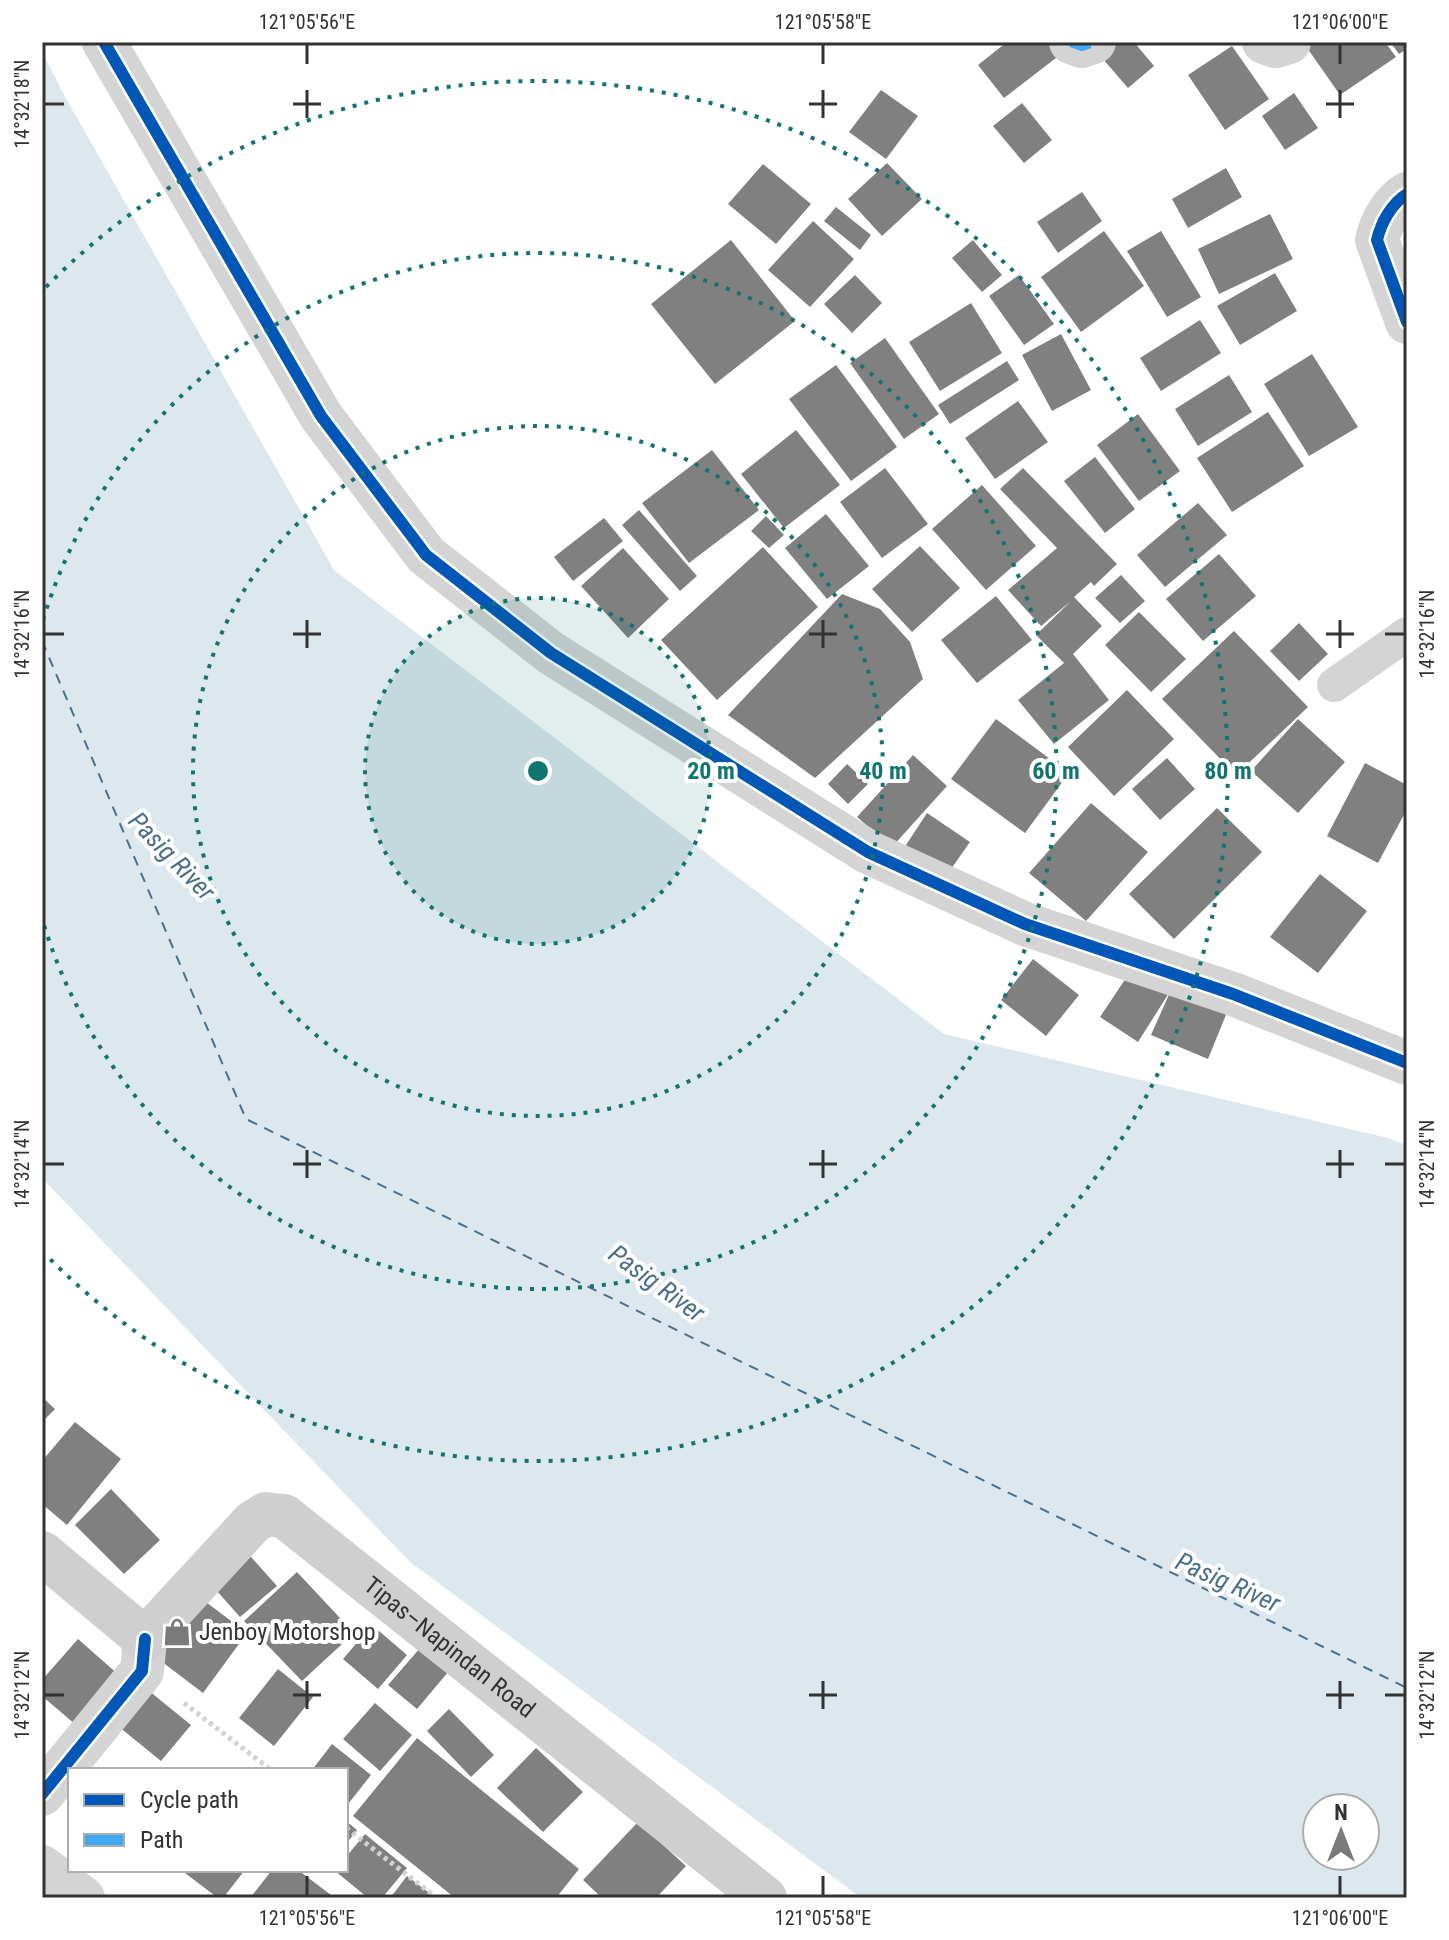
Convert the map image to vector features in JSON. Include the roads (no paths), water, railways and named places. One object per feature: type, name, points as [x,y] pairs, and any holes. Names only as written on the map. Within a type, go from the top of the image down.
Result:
[{"type":"main road","name":"Tipas–Napindan Road","points":[[144,1655],[253,1522],[266,1514],[284,1516],[765,1898]]},
{"type":"main road","points":[[42,1553],[144,1655]]},
{"type":"street","points":[[104,42],[321,416],[426,555],[539,643],[868,852],[1025,924],[1233,994],[1407,1063]]},
{"type":"street","points":[[1071,42],[1088,46],[1094,42]]},
{"type":"street","points":[[1407,194],[1390,211],[1380,227],[1377,240],[1407,322]]},
{"type":"street","points":[[42,1794],[144,1655]]},
{"type":"street","points":[[42,1867],[83,1898]]},
{"type":"lane","points":[[1334,685],[1407,634]]},
{"type":"water","name":"Pasig River","points":[[42,51],[64,95],[334,570],[944,1034],[1407,1145],[1407,1898],[861,1898],[410,1562],[42,1178]]},
{"type":"place","name":"Jenboy Motorshop","points":[[177,1632]]}]
